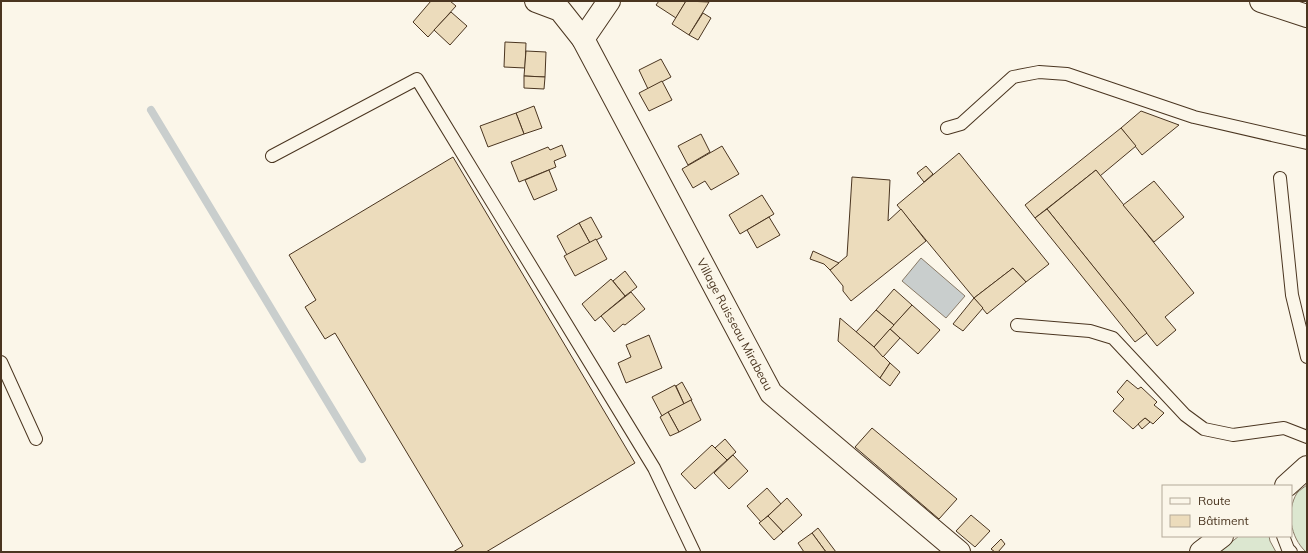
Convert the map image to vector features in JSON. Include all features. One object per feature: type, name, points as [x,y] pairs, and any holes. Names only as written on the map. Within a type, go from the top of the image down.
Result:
[{"type":"main road","name":"Village Ruisseau Mirabeau","points":[[536,1],[560,10],[583,39],[771,393],[959,552]]},
{"type":"main road","points":[[583,39],[609,1]]},
{"type":"main road","points":[[1261,1],[1307,16]]},
{"type":"main road","points":[[1287,485],[1307,468]]},
{"type":"main road","points":[[1201,552],[1221,537]]},
{"type":"lane","points":[[947,128],[961,124],[1013,77],[1039,72],[1067,74],[1194,117],[1307,143]]},
{"type":"lane","points":[[272,156],[417,79],[654,468],[694,552]]},
{"type":"lane","points":[[1280,178],[1292,295],[1307,357]]},
{"type":"lane","points":[[1017,325],[1090,331],[1113,338],[1185,415],[1204,429],[1233,435],[1284,428],[1307,437]]},
{"type":"lane","points":[[1,362],[36,439]]},
{"type":"lane","points":[[1283,537],[1288,549],[1291,552]]},
{"type":"green space","points":[[1307,485],[1307,552],[1296,539],[1292,528],[1292,508],[1297,493]]},
{"type":"green space","points":[[1238,537],[1269,537],[1276,552],[1219,552]]},
{"type":"shaded area","points":[[921,258],[965,296],[946,318],[902,281]]},
{"type":"building","points":[[431,1],[450,1],[456,6],[428,37],[413,22]]},
{"type":"building","points":[[659,1],[686,1],[676,18],[656,5]]},
{"type":"building","points":[[686,1],[709,2],[689,35],[672,24]]},
{"type":"building","points":[[451,12],[467,26],[450,45],[434,30]]},
{"type":"building","points":[[703,13],[711,18],[698,40],[689,35]]},
{"type":"building","points":[[505,42],[526,43],[525,68],[504,67]]},
{"type":"building","points":[[526,51],[546,52],[545,77],[524,76]]},
{"type":"building","points":[[661,59],[671,77],[648,89],[639,70]]},
{"type":"building","points":[[524,76],[545,77],[544,89],[524,88]]},
{"type":"building","points":[[662,81],[672,100],[649,111],[639,93]]},
{"type":"building","points":[[534,106],[542,128],[524,134],[516,113]]},
{"type":"building","points":[[1141,111],[1179,125],[1142,155],[1121,128]]},
{"type":"building","points":[[516,113],[524,134],[488,147],[480,126]]},
{"type":"building","points":[[1121,128],[1136,146],[1100,176],[1096,170],[1035,218],[1025,205]]},
{"type":"building","points":[[701,134],[710,152],[688,165],[678,146]]},
{"type":"building","points":[[562,145],[566,156],[554,161],[556,167],[519,182],[511,162],[548,147],[550,150]]},
{"type":"building","points":[[722,146],[739,174],[711,190],[705,181],[693,188],[682,169]]},
{"type":"building","points":[[959,153],[1049,264],[1026,282],[1013,268],[974,298],[897,205]]},
{"type":"building","points":[[453,157],[635,463],[486,552],[453,552],[463,546],[335,333],[325,339],[305,307],[316,300],[289,255]]},
{"type":"building","points":[[926,166],[933,174],[924,182],[917,173]]},
{"type":"building","points":[[549,170],[557,190],[534,200],[525,180]]},
{"type":"building","points":[[1096,170],[1194,293],[1165,317],[1176,330],[1157,346],[1047,209]]},
{"type":"building","points":[[852,177],[890,180],[888,221],[901,209],[926,241],[851,301],[843,291],[843,286],[830,270],[847,256]]},
{"type":"building","points":[[1154,181],[1184,217],[1154,242],[1123,205]]},
{"type":"building","points":[[762,195],[774,214],[740,234],[729,215]]},
{"type":"building","points":[[1047,209],[1147,333],[1135,342],[1035,218]]},
{"type":"building","points":[[591,217],[602,237],[590,243],[579,223]]},
{"type":"building","points":[[769,217],[780,235],[757,248],[747,230]]},
{"type":"building","points":[[579,223],[590,243],[567,255],[557,236]]},
{"type":"building","points":[[596,239],[607,259],[575,276],[564,256]]},
{"type":"building","points":[[813,251],[839,263],[830,270],[824,264],[810,259]]},
{"type":"building","points":[[1013,268],[1026,282],[987,314],[974,298]]},
{"type":"building","points":[[625,271],[637,287],[625,296],[613,281]]},
{"type":"building","points":[[611,279],[625,296],[595,321],[582,304]]},
{"type":"building","points":[[894,289],[912,305],[894,325],[876,310]]},
{"type":"building","points":[[631,292],[645,309],[614,332],[601,316]]},
{"type":"building","points":[[974,298],[983,308],[963,331],[953,324]]},
{"type":"building","points":[[912,305],[940,330],[918,354],[890,329]]},
{"type":"building","points":[[876,310],[894,325],[874,347],[856,332]]},
{"type":"building","points":[[840,318],[890,363],[880,378],[838,341]]},
{"type":"building","points":[[890,329],[900,338],[883,357],[874,347]]},
{"type":"building","points":[[649,335],[662,368],[626,383],[618,363],[631,357],[626,345]]},
{"type":"building","points":[[890,363],[900,372],[890,386],[880,378]]},
{"type":"building","points":[[1127,380],[1138,389],[1141,387],[1157,402],[1154,405],[1164,413],[1153,424],[1145,418],[1133,429],[1113,411],[1124,399],[1117,392]]},
{"type":"building","points":[[682,382],[692,400],[684,404],[676,386]]},
{"type":"building","points":[[675,385],[684,404],[662,416],[652,397]]},
{"type":"building","points":[[691,400],[701,420],[679,432],[668,412]]},
{"type":"building","points":[[668,412],[679,432],[670,436],[660,417]]},
{"type":"building","points":[[1145,418],[1150,422],[1142,429],[1138,424]]},
{"type":"building","points":[[872,428],[957,499],[939,519],[855,447]]},
{"type":"building","points":[[725,439],[736,452],[727,460],[715,448]]},
{"type":"building","points":[[712,445],[727,460],[695,489],[681,474]]},
{"type":"building","points":[[733,455],[748,471],[729,489],[714,473]]},
{"type":"building","points":[[767,488],[781,504],[761,522],[747,506]]},
{"type":"building","points":[[787,498],[802,515],[783,532],[768,516]]},
{"type":"building","points":[[971,515],[990,531],[975,547],[956,531]]},
{"type":"building","points":[[768,516],[783,532],[774,540],[759,523]]},
{"type":"building","points":[[818,528],[836,552],[826,552],[812,533]]},
{"type":"building","points":[[812,533],[826,552],[804,552],[798,543]]},
{"type":"building","points":[[1001,539],[1005,544],[998,552],[995,552],[991,549]]},
{"type":"waterway","points":[[151,110],[362,459]]}]
